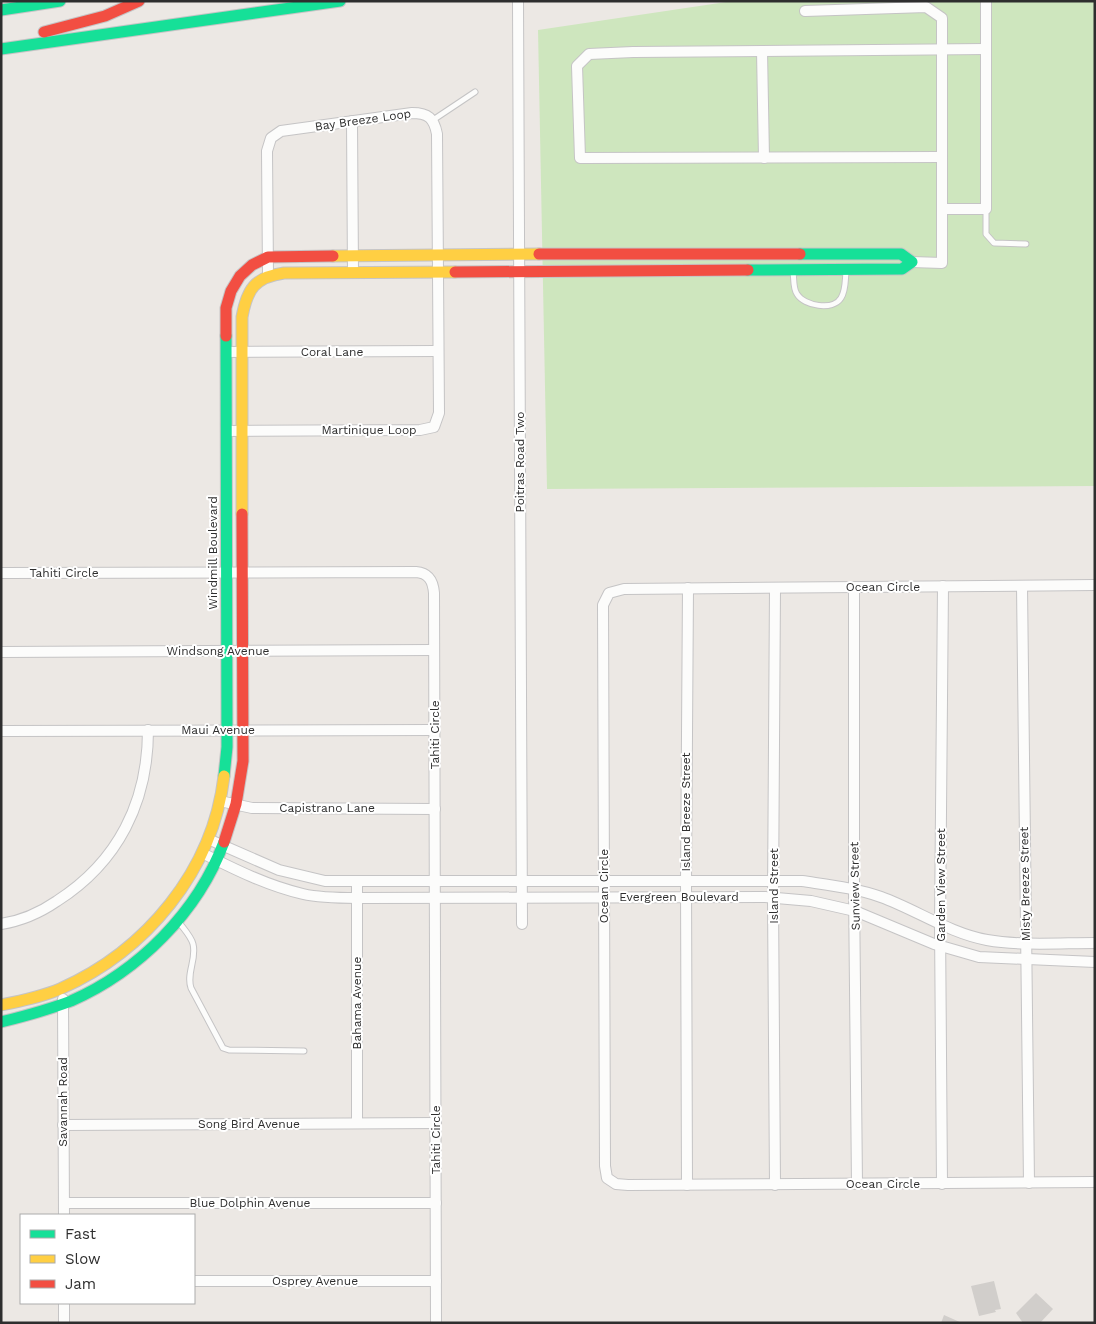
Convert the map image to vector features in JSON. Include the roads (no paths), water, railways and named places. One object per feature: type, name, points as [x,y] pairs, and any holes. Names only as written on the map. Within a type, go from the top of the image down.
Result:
[{"type":"main road","points":[[1,10],[60,1]]},
{"type":"main road","points":[[1,40],[69,26],[122,11],[139,1]]},
{"type":"main road","points":[[249,14],[277,1]]},
{"type":"main road","points":[[1,49],[340,1]]},
{"type":"main road","points":[[1,1022],[34,1015],[63,1005],[93,990],[135,962],[159,942],[177,920],[198,892],[223,846],[235,805],[243,761],[242,317],[246,296],[255,283],[268,275],[284,273],[793,271],[902,269],[912,262],[901,254],[519,254],[268,257]]},
{"type":"main road","name":"Windmill Boulevard","points":[[1,1005],[39,996],[61,988],[105,965],[144,934],[176,896],[202,853],[208,839],[220,801],[226,767],[228,730],[226,308],[232,288],[245,271],[268,257]]},
{"type":"street","name":"Poitras Road Two","points":[[518,1],[522,924]]},
{"type":"street","points":[[942,209],[986,209],[986,1]]},
{"type":"street","points":[[805,11],[926,7],[942,18],[942,263],[912,262]]},
{"type":"street","points":[[942,157],[580,158],[577,66],[589,54],[986,49]]},
{"type":"street","points":[[762,51],[764,158]]},
{"type":"street","name":"Bay Breeze Loop","points":[[268,257],[267,151],[271,138],[281,131],[412,112],[426,114],[433,120]]},
{"type":"street","points":[[433,120],[437,134],[438,351]]},
{"type":"street","points":[[352,121],[353,273]]},
{"type":"street","points":[[812,254],[813,270]]},
{"type":"street","points":[[268,257],[268,275]]},
{"type":"street","name":"Coral Lane","points":[[226,352],[438,351]]},
{"type":"street","name":"Martinique Loop","points":[[226,431],[430,429],[437,423],[439,413],[438,351]]},
{"type":"street","name":"Tahiti Circle","points":[[1,573],[422,572],[430,578],[434,587],[436,1323]]},
{"type":"street","name":"Ocean Circle","points":[[1095,585],[624,589],[609,593],[603,605],[604,1166],[607,1178],[616,1184],[628,1185],[1095,1182]]},
{"type":"street","name":"Garden View Street","points":[[942,1184],[940,924],[943,586]]},
{"type":"street","name":"Misty Breeze Street","points":[[1022,586],[1029,1183]]},
{"type":"street","name":"Sunview Street","points":[[854,587],[854,890],[857,1184]]},
{"type":"street","name":"Island Breeze Street","points":[[687,1185],[686,881],[688,588]]},
{"type":"street","name":"Island Street","points":[[775,588],[773,898],[775,1185]]},
{"type":"street","name":"Windsong Avenue","points":[[1,652],[434,650]]},
{"type":"street","points":[[1,924],[29,916],[64,896],[93,873],[109,854],[124,832],[137,802],[145,770],[148,730]]},
{"type":"street","name":"Maui Avenue","points":[[1,731],[435,730]]},
{"type":"street","name":"Capistrano Lane","points":[[220,801],[252,808],[435,809]]},
{"type":"street","name":"Evergreen Boulevard","points":[[208,839],[268,866],[291,874],[325,881],[802,882],[879,896],[953,930],[988,940],[1025,943],[1095,943]]},
{"type":"street","name":"Evergreen Boulevard","points":[[202,853],[249,875],[292,891],[314,896],[357,898],[686,897],[773,898],[811,901],[855,911],[941,946],[979,956],[1095,962]]},
{"type":"street","name":"Bahama Avenue","points":[[357,882],[357,1123]]},
{"type":"street","name":"Savannah Road","points":[[61,988],[63,1005],[64,1214]]},
{"type":"street","name":"Song Bird Avenue","points":[[64,1125],[436,1123]]},
{"type":"street","name":"Blue Dolphin Avenue","points":[[64,1203],[436,1202]]},
{"type":"street","name":"Osprey Avenue","points":[[195,1281],[436,1281]]},
{"type":"street","points":[[64,1304],[64,1323]]},
{"type":"lane","points":[[433,120],[475,92]]},
{"type":"lane","points":[[986,209],[986,234],[994,243],[1026,244]]},
{"type":"lane","points":[[793,271],[796,293],[804,302],[815,305],[832,304],[840,300],[845,290],[846,270]]},
{"type":"lane","points":[[177,920],[193,943],[194,952],[188,980],[223,1048],[229,1050],[304,1051]]}]
